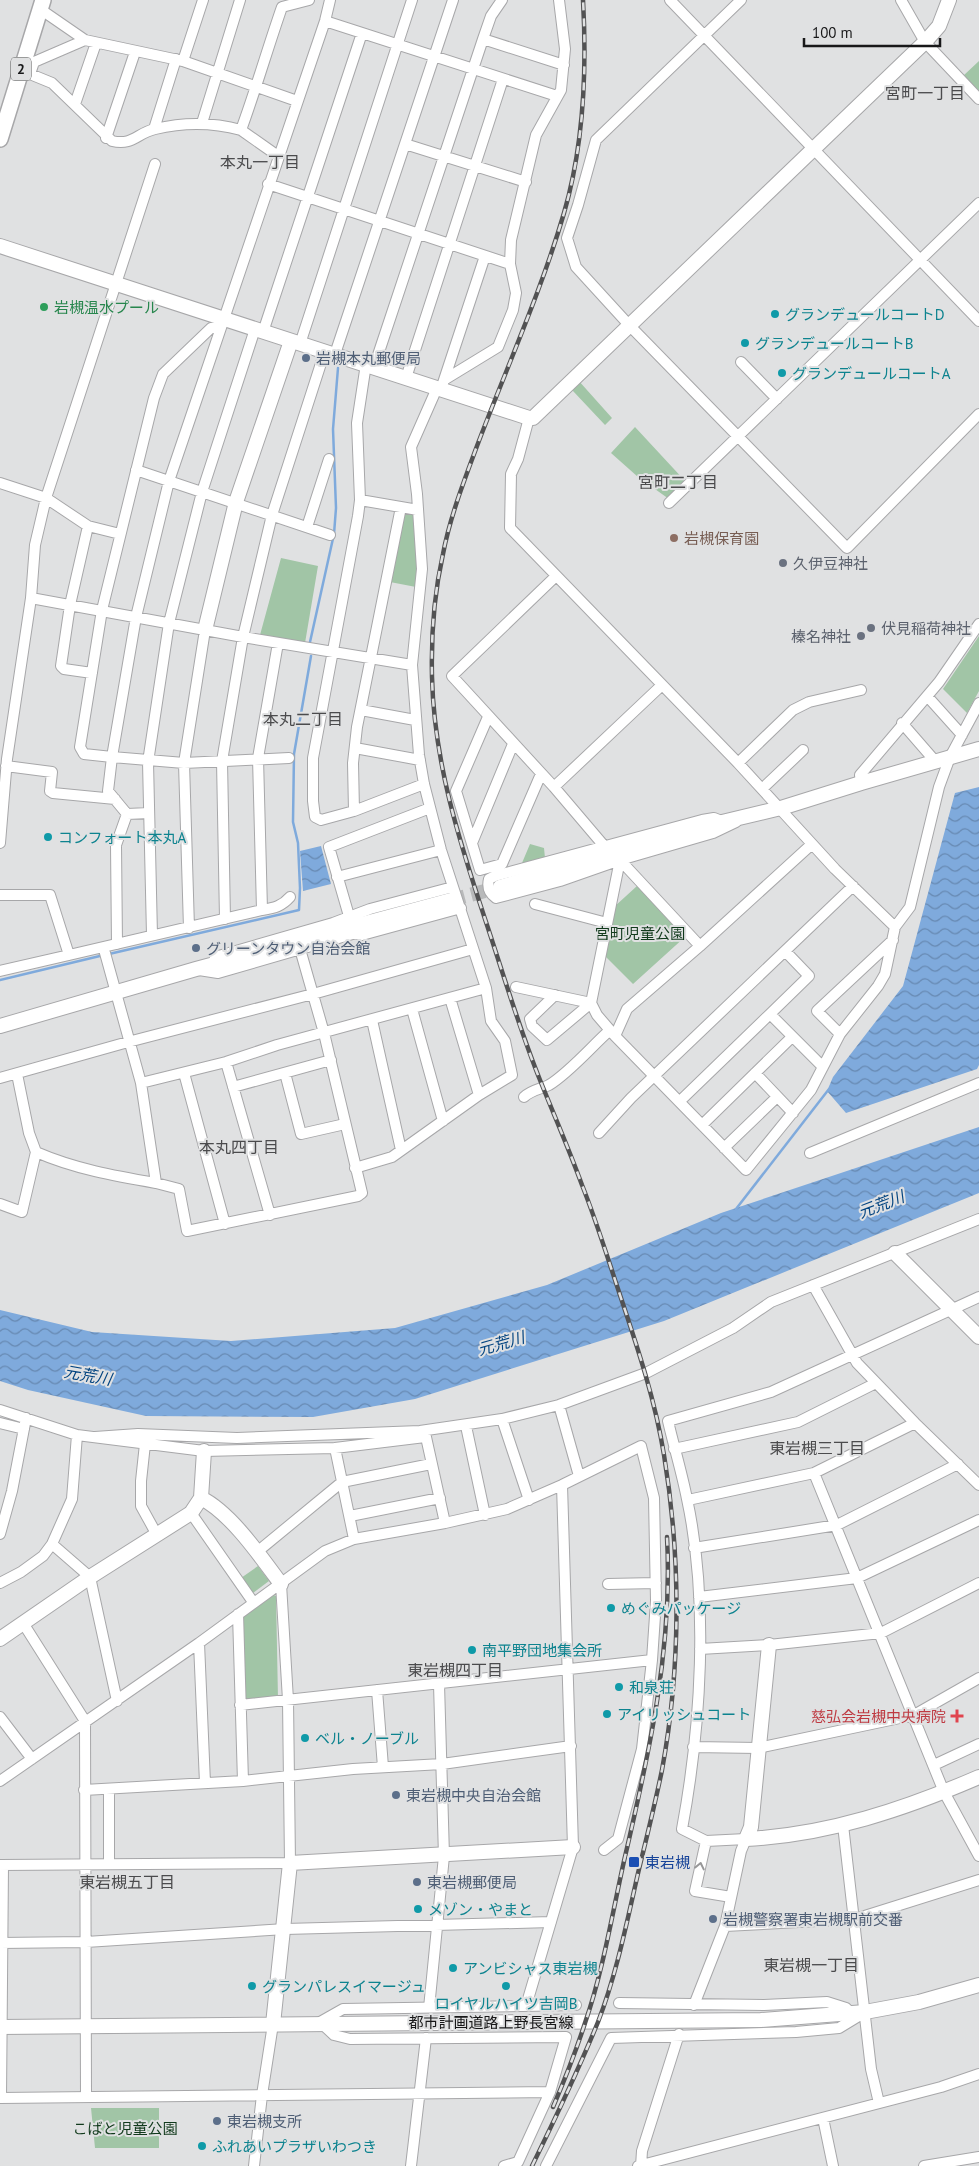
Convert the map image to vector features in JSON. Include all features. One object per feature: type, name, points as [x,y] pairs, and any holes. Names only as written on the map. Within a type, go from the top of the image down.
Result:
[{"type":"main road","name":"2","points":[[0,139],[42,4]]},
{"type":"street","points":[[154,129],[203,0]]},
{"type":"street","points":[[202,123],[240,0]]},
{"type":"street","points":[[240,130],[282,7],[309,0]]},
{"type":"street","points":[[127,814],[108,791],[112,757],[136,617],[168,480],[325,21],[330,0]]},
{"type":"street","points":[[189,928],[184,763],[205,630],[236,502],[343,208],[412,0]]},
{"type":"street","points":[[225,919],[222,761],[243,637],[272,515],[380,220],[453,0]]},
{"type":"street","points":[[424,784],[321,820],[315,817],[313,758],[358,516],[360,500],[357,423],[370,366],[419,234],[491,16],[502,0]]},
{"type":"street","points":[[441,386],[498,347],[513,310],[516,293],[510,264],[511,240],[536,135],[561,90],[565,48],[559,0]]},
{"type":"street","points":[[670,0],[979,321]]},
{"type":"street","points":[[741,0],[596,140],[567,238],[576,267],[629,325],[847,548],[979,414]]},
{"type":"street","points":[[901,0],[924,42],[979,99]]},
{"type":"street","points":[[0,246],[223,322],[259,330],[406,378],[441,386],[533,418],[924,42],[939,26],[949,0]]},
{"type":"street","points":[[42,4],[85,40],[180,60],[297,101]]},
{"type":"street","points":[[325,21],[557,96]]},
{"type":"street","points":[[152,935],[148,762],[169,623],[202,492],[307,197],[362,33]]},
{"type":"street","points":[[483,39],[564,65]]},
{"type":"street","points":[[85,40],[34,62],[30,74],[52,83],[75,104],[106,138],[123,144],[154,129],[170,128],[179,124],[202,123],[240,130],[278,156]]},
{"type":"street","points":[[75,104],[96,43]]},
{"type":"street","points":[[106,138],[135,52]]},
{"type":"street","points":[[406,378],[503,79]]},
{"type":"street","points":[[405,144],[526,182]]},
{"type":"street","points":[[0,843],[6,766],[31,598],[35,545],[46,498],[155,164]]},
{"type":"street","points":[[268,184],[510,264]]},
{"type":"street","points":[[668,503],[777,400],[979,203]]},
{"type":"street","points":[[355,1168],[392,1157],[479,1095],[512,1074],[505,1041],[491,1021],[486,988],[455,898],[424,784],[415,720],[412,665],[422,569],[411,447],[441,386],[485,256]]},
{"type":"street","points":[[223,322],[211,328],[163,374],[152,406],[102,610],[80,747],[84,754],[148,762],[184,763],[289,758]]},
{"type":"street","points":[[740,362],[777,400]]},
{"type":"street","points":[[529,418],[518,459],[511,474],[510,528],[762,788],[852,886],[895,928]]},
{"type":"street","points":[[307,527],[329,459]]},
{"type":"street","points":[[136,470],[330,535]]},
{"type":"street","points":[[0,483],[46,498],[88,526],[120,534]]},
{"type":"street","points":[[360,500],[418,510]]},
{"type":"street","points":[[354,810],[352,764],[401,507]]},
{"type":"street","points":[[88,526],[70,605],[61,666],[64,669],[92,673]]},
{"type":"street","points":[[556,576],[452,676],[554,787],[605,847]]},
{"type":"street","points":[[31,598],[243,637],[412,665]]},
{"type":"street","points":[[860,782],[860,775],[902,723],[939,682],[979,624]]},
{"type":"street","points":[[262,910],[258,758],[278,643]]},
{"type":"street","points":[[554,787],[662,685]]},
{"type":"street","points":[[738,763],[793,710],[809,702],[861,690]]},
{"type":"street","points":[[927,696],[962,734]]},
{"type":"street","points":[[516,987],[591,1003],[612,1033],[746,1170],[811,1090],[840,1034],[885,974],[895,928],[906,916],[910,907],[939,787],[950,757],[979,703]]},
{"type":"street","points":[[361,710],[415,720]]},
{"type":"street","points":[[488,717],[456,791],[480,870],[502,864],[541,774]]},
{"type":"street","points":[[902,723],[935,761]]},
{"type":"street","points":[[472,843],[513,744]]},
{"type":"street","points":[[355,748],[420,760]]},
{"type":"street","points":[[500,887],[722,822],[781,808],[860,782],[979,749]]},
{"type":"street","points":[[762,788],[803,750]]},
{"type":"street","points":[[6,766],[52,772],[50,790],[53,793],[114,799]]},
{"type":"street","points":[[349,916],[329,847],[430,808]]},
{"type":"street","points":[[127,814],[149,813]]},
{"type":"street","points":[[117,944],[116,845],[127,814]]},
{"type":"street","points":[[722,822],[714,818],[702,820],[495,876],[490,879],[488,885],[490,894],[496,898],[560,881],[620,860],[713,833],[747,816]]},
{"type":"street","points":[[524,1097],[559,1077],[612,1033],[627,1009],[700,946],[812,844]]},
{"type":"street","points":[[337,877],[442,850]]},
{"type":"street","points":[[555,995],[530,1019],[532,1026],[547,1040],[591,1003],[620,860]]},
{"type":"street","points":[[620,860],[700,946]]},
{"type":"street","points":[[599,1133],[631,1098],[852,886]]},
{"type":"street","points":[[0,895],[50,896],[69,955]]},
{"type":"street","points":[[0,971],[275,908],[284,904],[290,896]]},
{"type":"street","points":[[190,971],[216,956],[333,923],[349,916],[455,898]]},
{"type":"street","points":[[190,971],[218,973],[356,933],[362,935],[455,898]]},
{"type":"street","points":[[1,1023],[455,898]]},
{"type":"street","points":[[535,904],[607,923]]},
{"type":"street","points":[[840,1034],[817,1010],[893,940]]},
{"type":"street","points":[[36,1152],[61,1163],[87,1170],[179,1189],[186,1231],[358,1196],[362,1193],[331,1060],[300,949]]},
{"type":"street","points":[[0,1078],[473,949]]},
{"type":"street","points":[[680,1101],[809,976],[785,951]]},
{"type":"street","points":[[105,953],[114,992],[141,1083],[156,1183]]},
{"type":"street","points":[[141,1083],[226,1062],[277,1045],[486,988]]},
{"type":"street","points":[[450,998],[479,1095]]},
{"type":"street","points":[[412,1009],[443,1121]]},
{"type":"street","points":[[770,1014],[823,1067]]},
{"type":"street","points":[[372,1020],[401,1150]]},
{"type":"street","points":[[702,1125],[792,1037]]},
{"type":"street","points":[[233,1088],[331,1060]]},
{"type":"street","points":[[226,1062],[270,1215]]},
{"type":"street","points":[[184,1073],[225,1224]]},
{"type":"street","points":[[285,1073],[301,1134],[345,1124]]},
{"type":"street","points":[[755,1073],[793,1113]]},
{"type":"street","points":[[0,1204],[22,1212],[36,1152],[29,1133],[16,1074]]},
{"type":"street","points":[[810,1154],[979,1083]]},
{"type":"street","points":[[724,1148],[777,1097]]},
{"type":"street","points":[[95,1437],[138,1434],[237,1438],[442,1429],[502,1419],[558,1405],[646,1373],[733,1328],[771,1302],[979,1219]]},
{"type":"street","points":[[895,1253],[979,1336]]},
{"type":"street","points":[[813,1285],[840,1331],[851,1355],[915,1423],[979,1485]]},
{"type":"street","points":[[979,1297],[771,1392],[668,1421],[688,1500],[699,1596],[700,1649],[692,1777],[682,1829],[706,1841],[766,1838],[843,1825],[895,1811],[979,1777]]},
{"type":"street","points":[[674,1449],[798,1422],[876,1382]]},
{"type":"street","points":[[558,1405],[579,1476]]},
{"type":"street","points":[[0,1410],[77,1435],[204,1451],[335,1448],[426,1437],[442,1429]]},
{"type":"street","points":[[0,1534],[12,1491],[26,1418]]},
{"type":"street","points":[[502,1419],[529,1500]]},
{"type":"street","points":[[0,1423],[24,1429]]},
{"type":"street","points":[[688,1500],[814,1473],[915,1423]]},
{"type":"street","points":[[466,1426],[485,1515]]},
{"type":"street","points":[[0,1583],[42,1556],[52,1544],[72,1499],[77,1435]]},
{"type":"street","points":[[426,1437],[445,1523]]},
{"type":"street","points":[[145,1444],[141,1481],[142,1506],[157,1535]]},
{"type":"street","points":[[0,1781],[199,1643],[252,1602],[325,1551],[354,1539],[485,1515],[529,1500],[642,1446],[654,1498],[656,1583],[652,1660],[642,1749],[618,1839],[604,1850]]},
{"type":"street","points":[[335,1448],[354,1539]]},
{"type":"street","points":[[0,1639],[90,1577],[191,1513],[201,1498],[204,1451]]},
{"type":"street","points":[[257,1552],[342,1482],[431,1464]]},
{"type":"street","points":[[694,1548],[837,1525],[958,1464]]},
{"type":"street","points":[[814,1473],[837,1525],[944,1792],[979,1856]]},
{"type":"street","points":[[526,2006],[573,1847],[562,1485]]},
{"type":"street","points":[[201,1498],[214,1504],[257,1552],[280,1584],[288,1700],[290,1863],[273,2024],[254,2166]]},
{"type":"street","points":[[350,1516],[440,1498]]},
{"type":"street","points":[[191,1513],[252,1602]]},
{"type":"street","points":[[699,1596],[857,1578],[979,1520]]},
{"type":"street","points":[[52,1544],[90,1577],[117,1701]]},
{"type":"street","points":[[608,1584],[656,1583]]},
{"type":"street","points":[[700,1649],[769,1645],[881,1633],[979,1583]]},
{"type":"street","points":[[238,1614],[243,1781]]},
{"type":"street","points":[[23,1623],[85,1721],[86,2097]]},
{"type":"street","points":[[199,1643],[205,1783]]},
{"type":"street","points":[[694,2005],[724,1926],[741,1851],[751,1827],[769,1645]]},
{"type":"street","points":[[240,1705],[652,1660]]},
{"type":"street","points":[[693,1748],[758,1748],[914,1715],[979,1678]]},
{"type":"street","points":[[429,2008],[444,1856],[439,1684]]},
{"type":"street","points":[[376,1690],[383,1767]]},
{"type":"street","points":[[0,1717],[32,1759]]},
{"type":"street","points":[[934,1765],[979,1744]]},
{"type":"street","points":[[84,1790],[243,1781],[383,1767],[442,1764],[571,1746]]},
{"type":"street","points":[[109,1789],[109,1863]]},
{"type":"street","points":[[843,1825],[871,2069],[879,2103]]},
{"type":"street","points":[[706,1841],[695,1891],[731,1897]]},
{"type":"street","points":[[550,2092],[1,2098],[1,1865],[290,1863],[444,1856],[573,1847]]},
{"type":"street","points":[[724,1926],[855,1919],[979,1880]]},
{"type":"street","points":[[1,1943],[86,1942],[284,1929],[551,1922]]},
{"type":"street","name":"都市計画道路上野長宮線","points":[[1,2027],[320,2022],[672,2022],[761,2020],[865,2012],[919,2002],[979,1985]]},
{"type":"street","points":[[619,2003],[764,2005],[827,2002],[846,2008],[851,2013]]},
{"type":"street","points":[[504,2166],[518,2162],[550,2092],[566,2037],[350,2039],[334,2035],[320,2022],[343,2009],[576,2005]]},
{"type":"street","points":[[546,2166],[610,2038],[679,2034],[796,2032],[839,2028],[865,2012]]},
{"type":"street","points":[[679,2034],[642,2151],[640,2166],[941,2088],[979,2074]]},
{"type":"street","points":[[411,2166],[426,2038]]},
{"type":"street","points":[[824,2118],[833,2166]]},
{"type":"street","points":[[924,2166],[979,2157]]},
{"type":"green space","points":[[979,61],[979,92],[963,76]]},
{"type":"green space","points":[[578,380],[612,418],[605,425],[573,391],[574,384]]},
{"type":"green space","points":[[635,427],[686,482],[669,499],[638,477],[611,453]]},
{"type":"green space","points":[[403,512],[414,514],[418,563],[416,587],[390,582]]},
{"type":"green space","points":[[281,558],[318,566],[305,643],[260,635]]},
{"type":"green space","points":[[979,636],[979,691],[967,713],[943,689]]},
{"type":"green space","points":[[530,844],[544,848],[545,858],[522,863]]},
{"type":"green space","name":"宮町児童公園","points":[[637,886],[686,936],[633,984],[604,955],[614,907]]},
{"type":"green space","points":[[258,1566],[269,1581],[253,1593],[241,1578]]},
{"type":"green space","points":[[274,1595],[276,1596],[278,1699],[247,1702],[245,1699],[243,1617]]},
{"type":"green space","name":"こばと児童公園","points":[[91,2108],[159,2108],[159,2148],[95,2148]]},
{"type":"water","points":[[979,787],[979,1065],[977,1069],[846,1113],[827,1091],[833,1077],[903,986],[955,793]]},
{"type":"water","points":[[321,846],[331,884],[303,891],[300,851]]},
{"type":"water","name":"元荒川","points":[[979,1127],[979,1193],[664,1321],[415,1399],[313,1417],[146,1416],[28,1390],[0,1381],[0,1310],[92,1332],[231,1341],[395,1328],[547,1285],[721,1213]]},
{"type":"waterway","points":[[310,642],[334,534],[336,508],[333,429],[338,368]]},
{"type":"waterway","points":[[109,954],[299,910],[298,843],[293,822],[294,754],[311,656]]},
{"type":"waterway","points":[[0,980],[104,955]]},
{"type":"waterway","points":[[736,1209],[829,1089]]},
{"type":"tunnel","points":[[451,900],[500,887]]},
{"type":"railway","points":[[532,2166],[574,2077],[605,2003],[621,1947],[657,1795],[673,1692],[676,1612],[674,1533],[670,1494],[660,1434],[651,1393],[639,1353],[592,1211],[540,1080],[511,1000],[457,830],[437,740],[432,677],[432,646],[437,584],[453,513],[545,272],[571,187],[583,107],[585,54],[583,0]]},
{"type":"railway","points":[[553,2107],[578,2044],[597,1983],[642,1781],[663,1660],[668,1578],[667,1537]]},
{"type":"place","name":"岩槻温水プール","points":[[44,307]]},
{"type":"place","name":"グランデュールコートD","points":[[775,314]]},
{"type":"place","name":"グランデュールコートB","points":[[745,343]]},
{"type":"place","name":"岩槻本丸郵便局","points":[[306,358]]},
{"type":"place","name":"グランデュールコートA","points":[[782,373]]},
{"type":"place","name":"岩槻保育園","points":[[674,538]]},
{"type":"place","name":"久伊豆神社","points":[[783,563]]},
{"type":"place","name":"伏見稲荷神社","points":[[871,628]]},
{"type":"place","name":"榛名神社","points":[[861,636]]},
{"type":"place","name":"コンフォート本丸A","points":[[48,837]]},
{"type":"place","name":"グリーンタウン自治会館","points":[[196,948]]},
{"type":"place","name":"めぐみパッケージ","points":[[611,1608]]},
{"type":"place","name":"南平野団地集会所","points":[[472,1650]]},
{"type":"place","name":"和泉荘","points":[[619,1687]]},
{"type":"place","name":"アイリッシュコート","points":[[607,1714]]},
{"type":"place","name":"慈弘会岩槻中央病院","points":[[957,1716]]},
{"type":"place","name":"ベル・ノーブル","points":[[305,1738]]},
{"type":"place","name":"東岩槻中央自治会館","points":[[396,1795]]},
{"type":"place","name":"東岩槻","points":[[634,1862]]},
{"type":"place","name":"東岩槻郵便局","points":[[417,1882]]},
{"type":"place","name":"メゾン・やまと","points":[[418,1909]]},
{"type":"place","name":"岩槻警察署東岩槻駅前交番","points":[[713,1919]]},
{"type":"place","name":"アンビシャス東岩槻","points":[[453,1968]]},
{"type":"place","name":"グランパレスイマージュ","points":[[252,1986]]},
{"type":"place","name":"ロイヤルハイツ吉岡B","points":[[506,1986]]},
{"type":"place","name":"東岩槻支所","points":[[217,2121]]},
{"type":"place","name":"ふれあいプラザいわつき","points":[[202,2146]]},
{"type":"district","name":"宮町一丁目","points":[[925,93]]},
{"type":"district","name":"本丸一丁目","points":[[260,162]]},
{"type":"district","name":"宮町二丁目","points":[[678,482]]},
{"type":"district","name":"本丸二丁目","points":[[303,719]]},
{"type":"district","name":"本丸四丁目","points":[[239,1147]]},
{"type":"district","name":"東岩槻三丁目","points":[[817,1448]]},
{"type":"district","name":"東岩槻四丁目","points":[[455,1670]]},
{"type":"district","name":"東岩槻五丁目","points":[[127,1882]]},
{"type":"district","name":"東岩槻一丁目","points":[[811,1965]]}]
